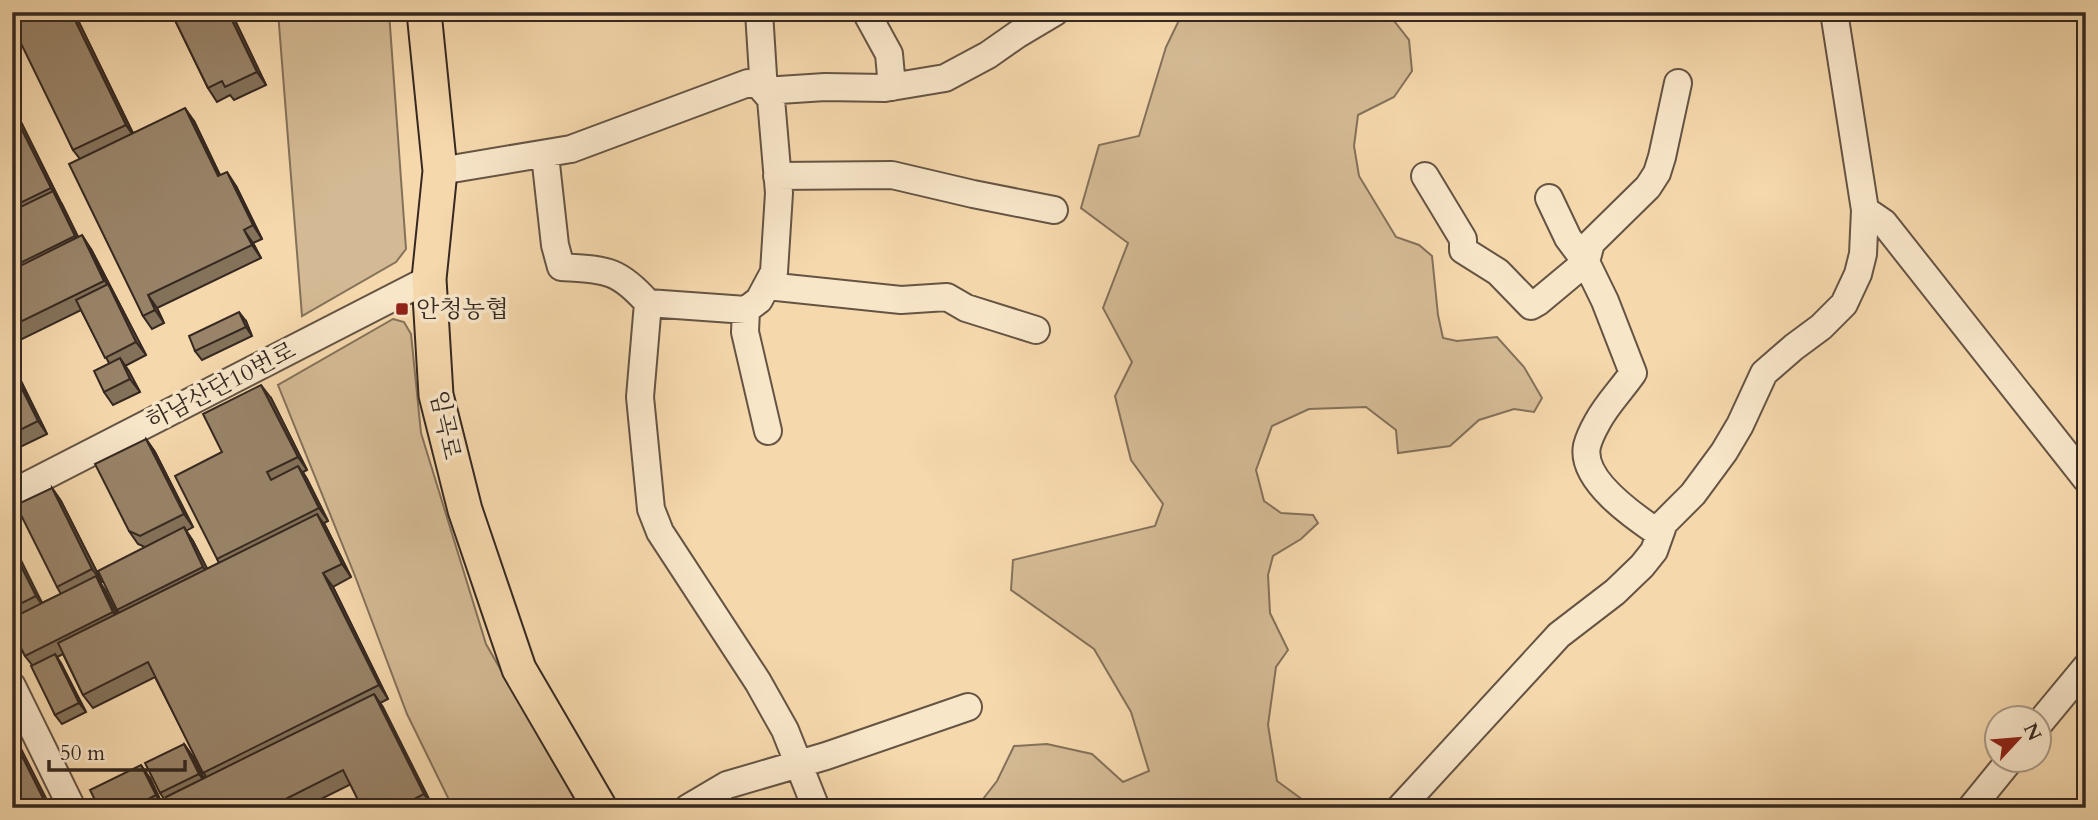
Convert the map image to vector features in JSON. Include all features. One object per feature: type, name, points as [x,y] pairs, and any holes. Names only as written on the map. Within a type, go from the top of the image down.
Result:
[{"type":"main road","name":"임곡로","points":[[425,12],[440,171],[429,279],[436,395],[465,510],[519,669],[600,808]]},
{"type":"street","points":[[759,12],[764,91]]},
{"type":"street","points":[[866,12],[889,54],[892,87]]},
{"type":"street","points":[[764,91],[892,87],[945,78],[988,55],[1055,12]]},
{"type":"street","points":[[1400,808],[1559,635],[1615,592],[1643,566],[1654,551],[1664,523],[1693,494],[1724,452],[1764,373],[1821,327],[1844,304],[1858,274],[1863,254],[1865,210],[1834,12]]},
{"type":"street","points":[[440,171],[571,149],[748,83],[759,85],[771,99],[779,193],[774,272],[759,300],[746,310],[648,303],[633,286],[616,274],[598,269],[561,267],[555,245],[545,155]]},
{"type":"street","points":[[1425,176],[1463,239],[1463,250],[1498,272],[1531,306],[1586,262],[1591,243],[1641,196],[1657,173],[1678,83]]},
{"type":"street","points":[[777,176],[892,175],[1054,210]]},
{"type":"street","points":[[1549,198],[1568,238],[1586,262],[1610,313],[1633,373],[1598,419],[1587,446],[1587,460],[1598,481],[1620,504],[1660,534]]},
{"type":"street","points":[[1865,210],[1884,223],[2086,479]]},
{"type":"street","name":"하남산단10번로","points":[[12,493],[429,279]]},
{"type":"street","points":[[767,286],[901,300],[947,297],[966,307],[1036,330]]},
{"type":"street","points":[[648,303],[640,397],[651,509],[660,532],[758,682],[785,730],[816,808]]},
{"type":"street","points":[[746,310],[745,332],[768,431]]},
{"type":"street","points":[[2052,709],[2086,667]]},
{"type":"street","points":[[12,686],[72,808]]},
{"type":"street","points":[[688,808],[727,785],[825,756],[968,707]]},
{"type":"street","points":[[1971,808],[1999,774]]},
{"type":"shaded area","points":[[278,12],[389,12],[406,249],[396,262],[302,316]]},
{"type":"shaded area","points":[[1183,12],[1387,12],[1409,40],[1412,71],[1394,97],[1358,115],[1354,146],[1359,176],[1396,237],[1419,245],[1432,256],[1443,338],[1457,341],[1497,337],[1524,367],[1542,398],[1534,412],[1514,409],[1479,420],[1450,446],[1398,453],[1396,430],[1366,407],[1309,409],[1272,426],[1256,470],[1264,501],[1281,513],[1313,515],[1318,523],[1301,539],[1273,556],[1268,575],[1270,613],[1288,650],[1276,667],[1268,725],[1277,781],[1314,808],[976,808],[997,781],[1014,746],[1047,744],[1092,754],[1123,782],[1149,771],[1131,712],[1094,649],[1011,590],[1013,560],[1155,526],[1163,504],[1131,460],[1115,396],[1132,362],[1103,308],[1128,243],[1081,208],[1099,145],[1139,136],[1166,47]]},
{"type":"shaded area","points":[[393,319],[404,322],[411,334],[421,433],[486,644],[580,808],[453,808],[407,714],[278,385]]},
{"type":"building","points":[[12,12],[71,12],[126,125],[73,150],[12,25]]},
{"type":"building","points":[[171,12],[228,12],[257,72],[225,87],[222,81],[208,88]]},
{"type":"building","points":[[185,108],[218,176],[227,172],[253,225],[244,230],[252,245],[148,295],[155,310],[143,316],[69,164]]},
{"type":"building","points":[[12,110],[51,188],[12,207]]},
{"type":"building","points":[[53,191],[75,236],[12,267],[12,211]]},
{"type":"building","points":[[82,235],[104,281],[12,326],[12,270]]},
{"type":"building","points":[[108,284],[136,342],[105,358],[76,300]]},
{"type":"building","points":[[239,312],[246,327],[195,351],[189,336]]},
{"type":"building","points":[[120,358],[130,379],[104,392],[94,371]]},
{"type":"building","points":[[12,369],[38,421],[12,434]]},
{"type":"building","points":[[261,385],[298,457],[267,472],[271,480],[298,466],[319,508],[217,559],[175,476],[222,452],[203,414]]},
{"type":"building","points":[[146,439],[184,514],[140,536],[129,531],[95,464]]},
{"type":"building","points":[[52,488],[92,569],[57,587],[16,505]]},
{"type":"building","points":[[317,514],[342,564],[323,573],[379,685],[203,773],[148,662],[83,695],[58,643]]},
{"type":"building","points":[[184,527],[203,567],[117,610],[98,571]]},
{"type":"building","points":[[12,548],[36,596],[12,608]]},
{"type":"building","points":[[96,576],[113,612],[25,656],[12,630],[12,618]]},
{"type":"building","points":[[55,654],[79,703],[55,715],[31,666]]},
{"type":"building","points":[[374,694],[424,794],[397,808],[362,808],[343,770],[268,808],[172,808],[166,797]]},
{"type":"building","points":[[12,736],[48,808],[12,808]]},
{"type":"building","points":[[184,744],[199,774],[160,793],[145,763]]},
{"type":"building","points":[[141,765],[156,795],[131,808],[99,808],[90,790]]},
{"type":"place","name":"안청농협","points":[[402,309]]}]
